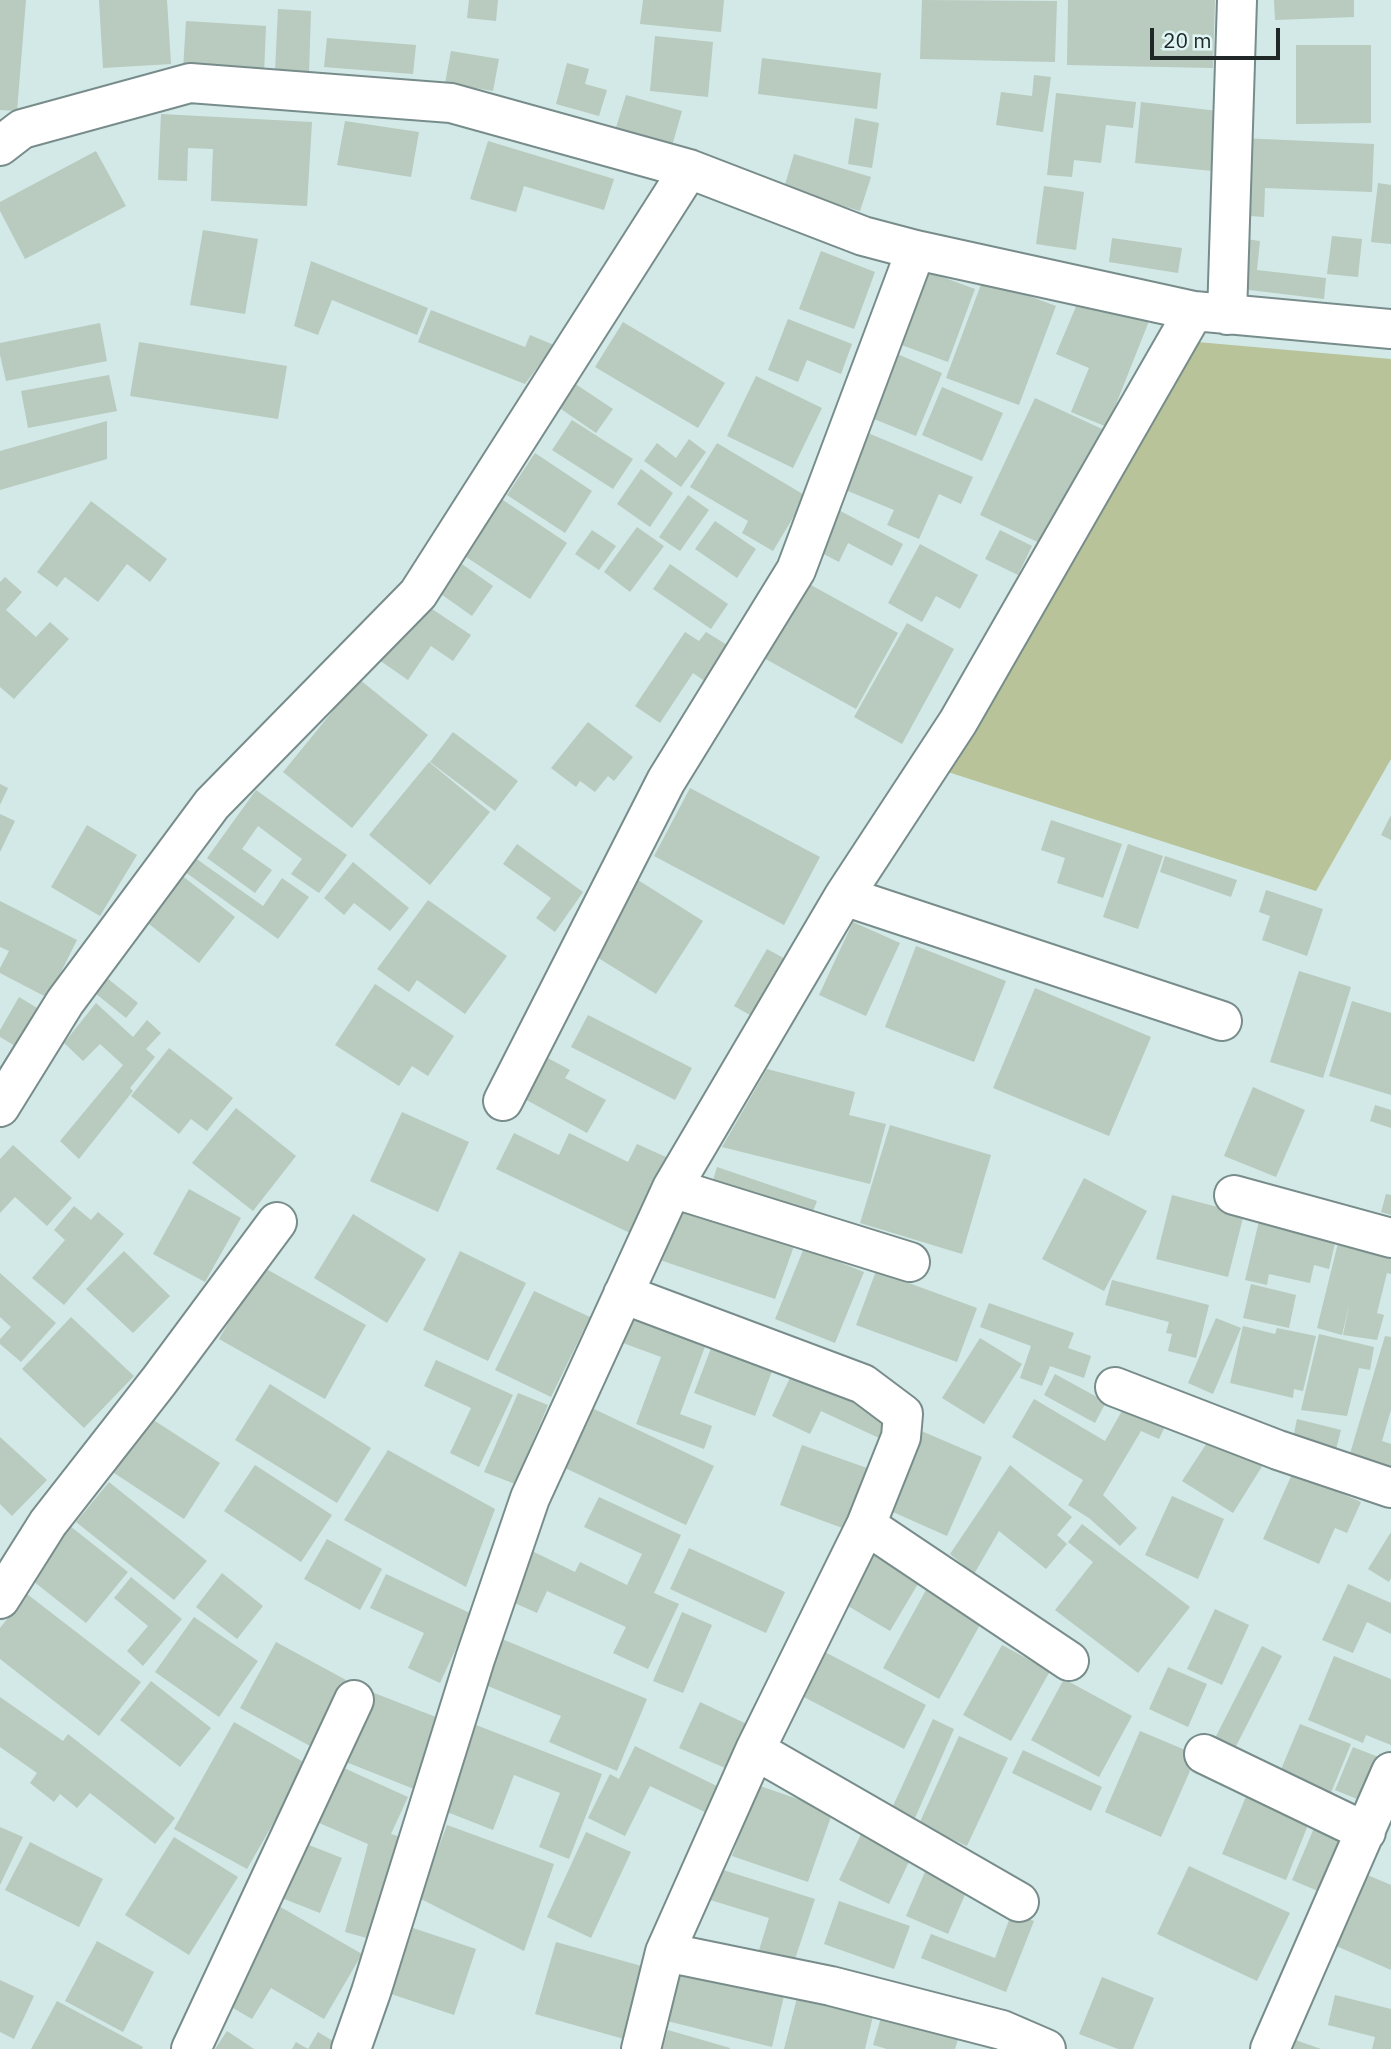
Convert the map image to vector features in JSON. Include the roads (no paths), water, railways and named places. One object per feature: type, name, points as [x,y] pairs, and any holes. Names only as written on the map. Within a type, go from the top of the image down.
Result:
[{"type":"street","points":[[351,2049],[475,1658],[530,1498],[671,1188],[844,896],[958,722],[1211,313],[1237,0]]},
{"type":"street","points":[[0,146],[22,129],[190,83],[451,103],[689,169],[863,236],[916,250],[1211,313],[1391,329]]},
{"type":"street","points":[[0,1107],[65,1002],[212,804],[418,594],[689,169]]},
{"type":"street","points":[[503,1101],[666,781],[796,570],[916,250]]},
{"type":"street","points":[[844,896],[1222,1021]]},
{"type":"street","points":[[671,1188],[909,1262]]},
{"type":"street","points":[[1234,1195],[1391,1238]]},
{"type":"street","points":[[0,1599],[48,1522],[159,1381],[277,1222]]},
{"type":"street","points":[[623,1294],[863,1384],[902,1414],[901,1437],[866,1525],[755,1750],[664,1952],[641,2049]]},
{"type":"street","points":[[1115,1387],[1278,1450],[1391,1488]]},
{"type":"street","points":[[866,1525],[1069,1661]]},
{"type":"street","points":[[191,2049],[354,1700]]},
{"type":"street","points":[[755,1750],[1020,1902]]},
{"type":"street","points":[[1204,1754],[1366,1832]]},
{"type":"street","points":[[1270,2049],[1391,1772]]},
{"type":"street","points":[[664,1952],[831,1986],[1002,2030],[1046,2049]]}]
